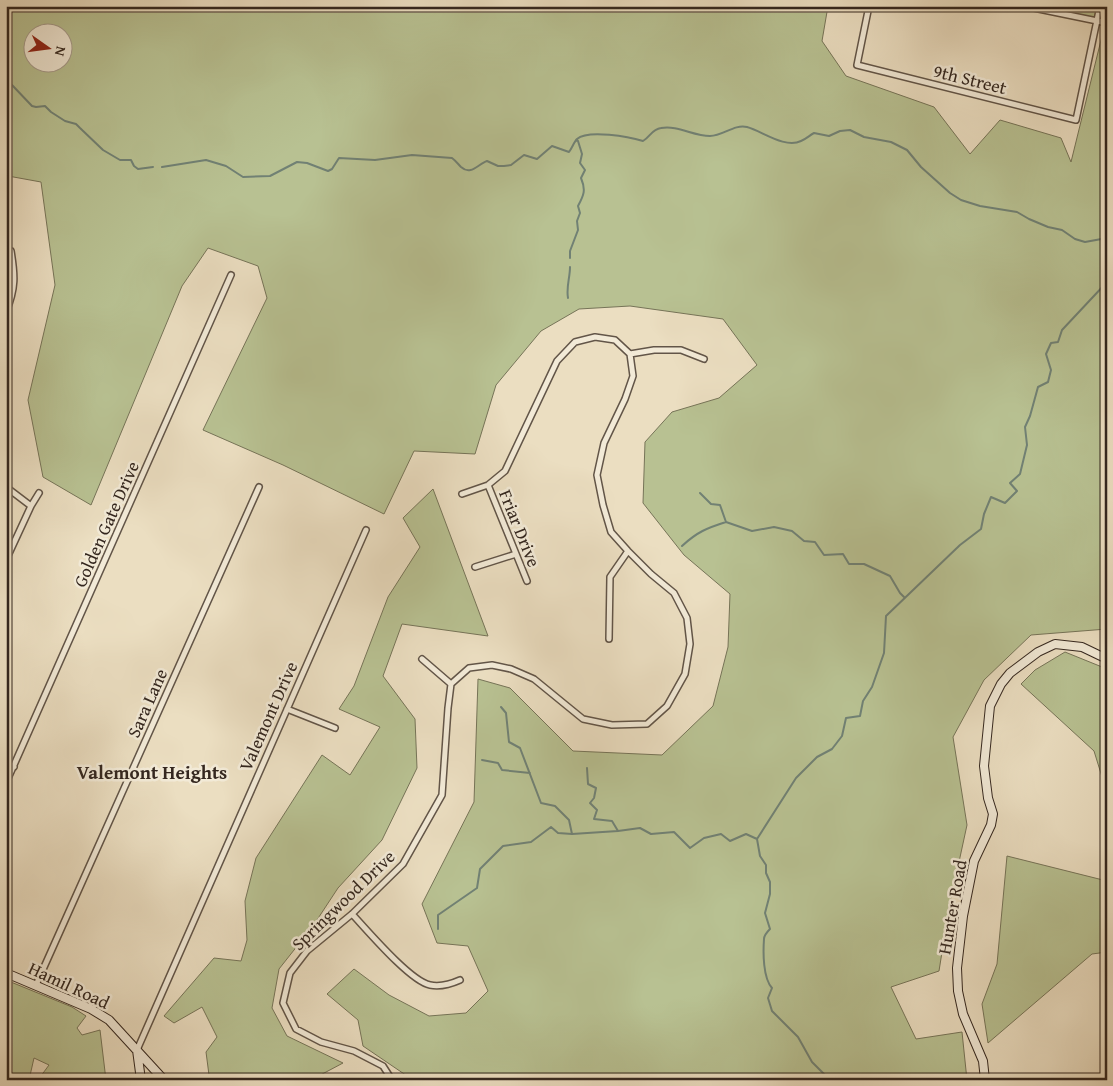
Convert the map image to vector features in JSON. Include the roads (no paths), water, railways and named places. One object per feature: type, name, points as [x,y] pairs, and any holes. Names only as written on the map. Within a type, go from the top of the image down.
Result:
[{"type":"street","name":"9th Street","points":[[869,6],[858,65],[1076,120],[1096,21]]},
{"type":"street","points":[[1024,6],[1107,24]]},
{"type":"street","points":[[1096,21],[1100,6]]},
{"type":"street","points":[[6,312],[12,294],[15,275],[11,250]]},
{"type":"street","name":"Golden Gate Drive","points":[[6,783],[231,275]]},
{"type":"street","points":[[422,659],[451,684],[469,668],[492,666],[512,669],[534,679],[583,719],[612,725],[647,724],[667,706],[685,674],[690,644],[687,618],[674,593],[651,574],[611,532],[603,505],[597,475],[604,443],[625,400],[633,376],[630,354],[615,340],[595,337],[575,342],[557,361],[505,471],[488,485],[462,494]]},
{"type":"street","points":[[630,354],[654,350],[681,350],[704,359]]},
{"type":"street","name":"Friar Drive","points":[[488,485],[527,580]]},
{"type":"street","points":[[6,487],[31,506]]},
{"type":"street","name":"Sara Lane","points":[[36,985],[259,487]]},
{"type":"street","points":[[6,560],[39,493]]},
{"type":"street","name":"Valemont Drive","points":[[137,1050],[366,530]]},
{"type":"street","points":[[609,639],[610,577],[628,551]]},
{"type":"street","points":[[475,567],[516,554]]},
{"type":"street","name":"Hunter Road","points":[[985,1080],[983,1061],[964,1014],[958,991],[957,968],[963,916],[974,861],[992,825],[993,814],[988,798],[984,766],[990,706],[1001,684],[1010,673],[1038,652],[1055,644],[1082,647],[1107,658]]},
{"type":"street","name":"Springwood Drive","points":[[392,1080],[383,1066],[354,1051],[321,1042],[296,1030],[283,1003],[290,973],[307,951],[352,914],[403,864],[442,796],[451,684]]},
{"type":"street","points":[[287,709],[335,728]]},
{"type":"street","points":[[6,763],[14,767]]},
{"type":"street","points":[[352,914],[390,955],[411,974],[429,985],[449,984],[460,980]]},
{"type":"street","name":"Hamil Road","points":[[6,972],[92,1009],[109,1020],[164,1080]]},
{"type":"street","points":[[137,1050],[141,1080]]},
{"type":"waterway","points":[[6,83],[12,85],[32,106],[45,106],[65,121],[76,124],[103,150],[120,160],[131,160],[138,169],[153,167]]},
{"type":"waterway","points":[[162,167],[206,160],[226,166],[243,177],[270,176],[297,162],[307,163],[328,171],[332,169],[339,158],[375,160],[412,155],[452,158],[461,167],[471,170],[487,161],[498,166],[504,166],[511,165],[524,155],[537,159],[552,146],[569,152],[577,139],[582,136],[599,134],[643,141],[655,130],[667,127],[704,136],[719,134],[738,127],[747,127],[781,141],[795,143],[814,133],[829,136],[840,131],[850,130],[864,137],[891,142],[907,150],[921,167],[950,193],[961,200],[980,206],[1017,212],[1048,227],[1062,230],[1075,239],[1085,242],[1107,238]]},
{"type":"waterway","points":[[570,258],[570,251],[578,230],[577,221],[580,213],[578,206],[584,189],[581,178],[585,170],[580,163],[582,154],[576,140]]},
{"type":"waterway","points":[[568,298],[567,290],[570,267]]},
{"type":"waterway","points":[[826,1080],[825,1075],[812,1062],[798,1037],[772,1011],[768,998],[772,988],[765,972],[764,951],[765,936],[770,929],[765,913],[770,894],[770,882],[766,873],[766,865],[760,856],[757,839],[796,778],[817,757],[832,749],[842,736],[846,718],[860,716],[863,701],[872,687],[884,653],[886,616],[960,545],[981,529],[984,514],[991,497],[1005,503],[1017,491],[1010,483],[1020,474],[1027,445],[1025,427],[1038,387],[1048,382],[1051,370],[1046,354],[1051,343],[1058,342],[1062,330],[1107,282]]},
{"type":"waterway","points":[[700,493],[711,504],[720,505],[726,522],[752,531],[774,527],[792,531],[804,541],[815,542],[824,555],[843,554],[849,564],[864,564],[890,576],[904,597]]},
{"type":"waterway","points":[[682,546],[702,531],[726,522]]},
{"type":"waterway","points":[[501,707],[506,713],[509,742],[520,748],[541,803],[555,806],[569,820],[572,834],[640,828],[651,834],[674,832],[690,848],[704,838],[721,834],[730,841],[746,834],[757,839]]},
{"type":"waterway","points":[[482,760],[498,763],[502,770],[530,773]]},
{"type":"waterway","points":[[587,768],[588,784],[596,788],[594,798],[590,803],[597,810],[594,819],[612,821],[618,831]]},
{"type":"waterway","points":[[438,929],[438,915],[477,888],[480,869],[503,846],[531,842],[551,827],[558,833],[572,834]]},
{"type":"district","name":"Valemont Heights","points":[[152,772]]}]
